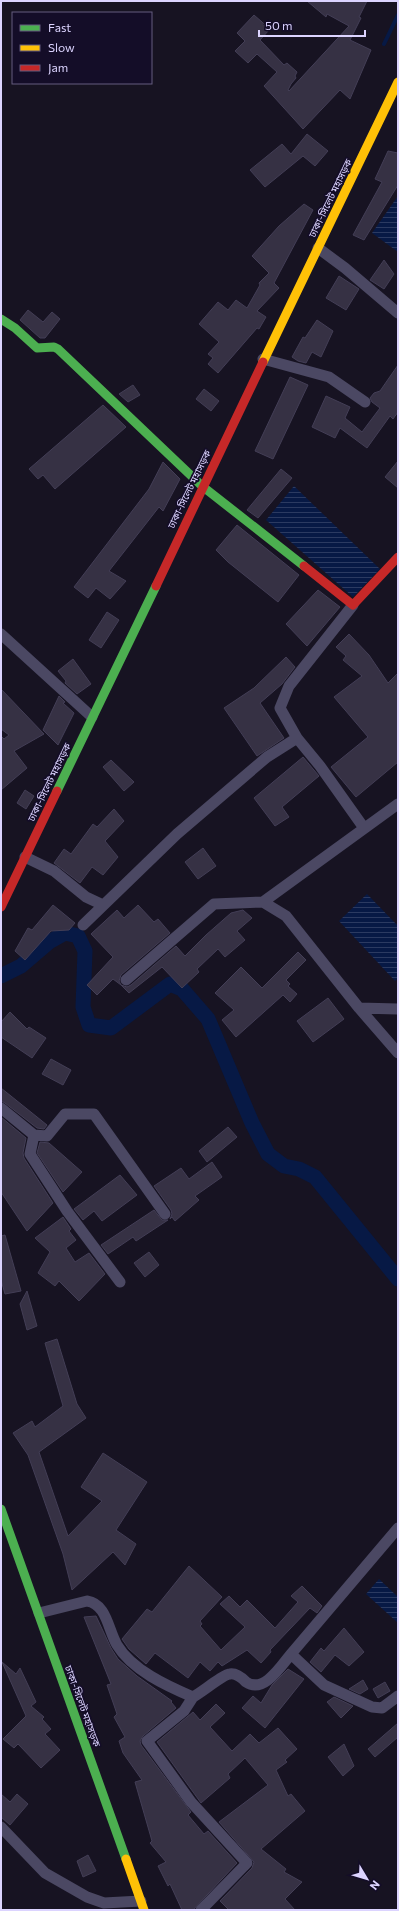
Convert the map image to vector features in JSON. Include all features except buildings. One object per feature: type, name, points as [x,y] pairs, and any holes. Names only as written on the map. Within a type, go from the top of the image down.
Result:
[{"type":"main road","name":"ঢাকা-সিলেট মহাসড়ক","points":[[1,907],[202,486],[398,82]]},
{"type":"main road","points":[[1,319],[15,328],[37,348],[54,347],[58,349],[202,486],[353,605],[398,557]]},
{"type":"main road","name":"ঢাকা-সিলেট মহাসড়ক","points":[[1,1509],[143,1905]]},
{"type":"street","points":[[318,248],[345,268],[398,313]]},
{"type":"street","points":[[264,359],[329,377],[365,402]]},
{"type":"street","points":[[353,605],[289,686],[280,708],[297,738],[320,766],[364,828]]},
{"type":"street","points":[[1,634],[92,717]]},
{"type":"street","points":[[83,925],[177,834],[267,757],[297,738]]},
{"type":"street","points":[[263,902],[398,804]]},
{"type":"street","points":[[25,857],[54,871],[86,898],[103,905]]},
{"type":"street","points":[[126,980],[214,904],[263,902],[286,916],[359,1008],[398,1052]]},
{"type":"street","points":[[359,1008],[398,1010]]},
{"type":"street","points":[[1,1108],[34,1134],[47,1136],[65,1114],[94,1114],[165,1214]]},
{"type":"street","points":[[34,1134],[30,1154],[67,1211],[120,1282]]},
{"type":"street","points":[[201,1910],[247,1863],[191,1802],[148,1741],[184,1711],[193,1697],[205,1691],[223,1677],[230,1674],[237,1675],[251,1685],[260,1685],[270,1679],[398,1528]]},
{"type":"street","points":[[39,1613],[88,1601],[96,1602],[101,1608],[116,1644],[125,1656],[164,1685],[193,1697]]},
{"type":"street","points":[[292,1654],[324,1685],[372,1707],[382,1708],[398,1696]]},
{"type":"street","points":[[1,1827],[45,1873],[87,1897],[104,1903],[143,1905]]},
{"type":"water","points":[[398,196],[398,252],[372,233]]},
{"type":"water","points":[[294,486],[380,569],[353,597],[266,520]]},
{"type":"water","points":[[367,894],[398,926],[398,978],[395,981],[339,921]]},
{"type":"water","points":[[379,1579],[398,1597],[398,1623],[366,1594]]},
{"type":"waterway","points":[[384,44],[398,15]]},
{"type":"waterway","points":[[1,976],[21,966],[49,942],[65,933],[78,936],[85,951],[83,1007],[89,1025],[111,1028],[170,984],[182,989],[208,1019],[252,1123],[268,1154],[284,1166],[299,1169],[315,1177],[398,1279]]},
{"type":"traffic: fast","points":[[1,319],[15,328],[37,348],[54,347],[58,349],[202,486],[304,566]]},
{"type":"traffic: fast","points":[[57,791],[156,586]]},
{"type":"traffic: fast","points":[[1,1509],[126,1859]]},
{"type":"traffic: slow","points":[[263,362],[398,82]]},
{"type":"traffic: slow","points":[[126,1859],[144,1910]]},
{"type":"traffic: jam","points":[[156,586],[263,362]]},
{"type":"traffic: jam","points":[[304,566],[353,605],[398,557]]},
{"type":"traffic: jam","points":[[1,907],[57,791]]}]
